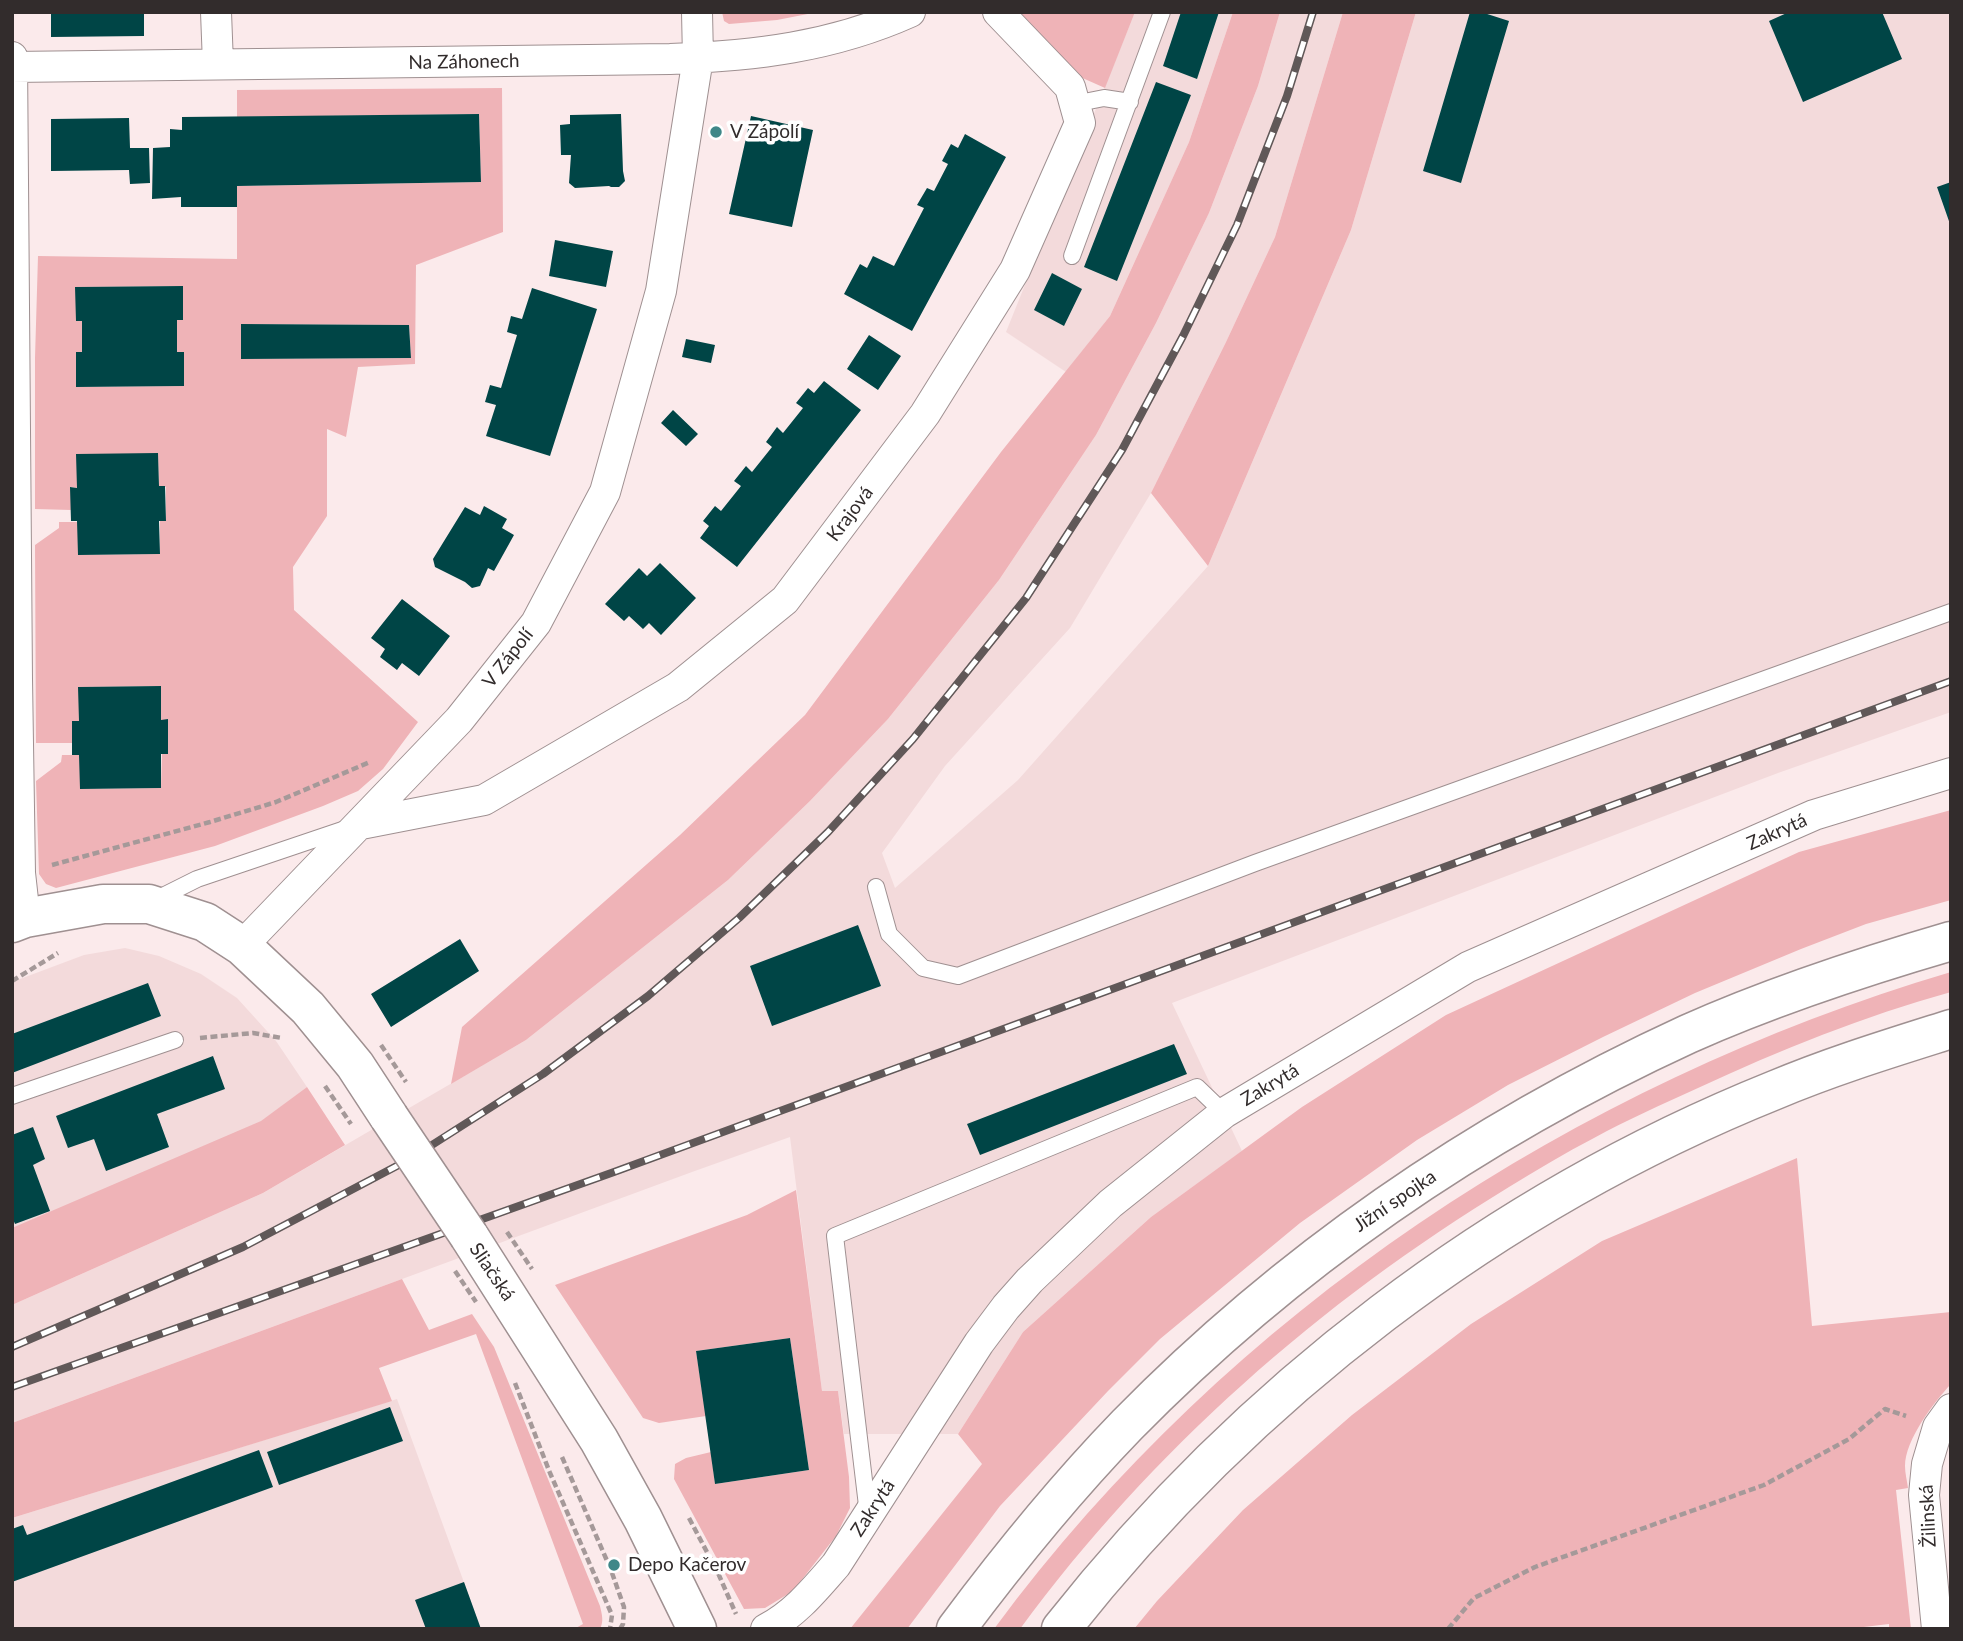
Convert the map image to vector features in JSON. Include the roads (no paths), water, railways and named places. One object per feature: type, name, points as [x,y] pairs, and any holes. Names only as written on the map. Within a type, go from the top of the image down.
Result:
[{"type":"main road","name":"Sliačská","points":[[19,921],[103,904],[149,904],[205,922],[242,946],[308,1008],[340,1075],[502,1287],[600,1440],[643,1519],[697,1629]]},
{"type":"main road","name":"Jižní spojka","points":[[956,1629],[1002,1567],[1063,1495],[1127,1426],[1194,1360],[1265,1298],[1339,1239],[1423,1181],[1520,1121],[1598,1078],[1690,1033],[1784,995],[1881,961],[1951,941]]},
{"type":"main road","points":[[1061,1629],[1153,1520],[1217,1454],[1285,1391],[1356,1332],[1430,1278],[1512,1223],[1597,1174],[1684,1129],[1866,1055],[1951,1029]]},
{"type":"street","points":[[216,12],[218,64]]},
{"type":"street","name":"V Zápolí","points":[[242,946],[459,720],[536,623],[604,492],[661,291],[698,58],[697,12]]},
{"type":"street","name":"Na Záhonech","points":[[12,67],[698,58],[818,44],[856,34],[910,12]]},
{"type":"street","name":"Krajová","points":[[361,824],[484,800],[678,687],[785,600],[925,414],[1015,270],[1080,123],[1070,88],[998,12]]},
{"type":"street","points":[[12,57],[14,679],[19,921]]},
{"type":"street","name":"Zakrytá","points":[[766,1629],[794,1611],[836,1565],[979,1343],[1006,1307],[1030,1280],[1110,1204],[1224,1113],[1468,967],[1814,816],[1951,773]]},
{"type":"street","name":"Žilinská","points":[[1937,1629],[1924,1495],[1927,1464],[1944,1418]]},
{"type":"lane","points":[[1072,256],[1162,12]]},
{"type":"lane","points":[[1074,104],[1104,98],[1129,102]]},
{"type":"lane","points":[[876,887],[889,933],[923,968],[958,976],[1255,863],[1951,612]]},
{"type":"lane","name":"V Zápolí","points":[[149,904],[197,879],[361,824]]},
{"type":"lane","points":[[12,1096],[175,1040]]},
{"type":"lane","points":[[868,1516],[835,1236],[1196,1087],[1224,1113]]},
{"type":"railway","points":[[12,1347],[243,1247],[410,1159],[543,1074],[648,996],[739,918],[828,832],[913,739],[1026,598],[1122,450],[1183,336],[1237,225],[1287,96],[1313,12]]},
{"type":"railway","points":[[12,1387],[614,1172],[1951,681]]},
{"type":"place","name":"V Zápolí","points":[[716,132]]},
{"type":"place","name":"Depo Kačerov","points":[[614,1565]]}]
